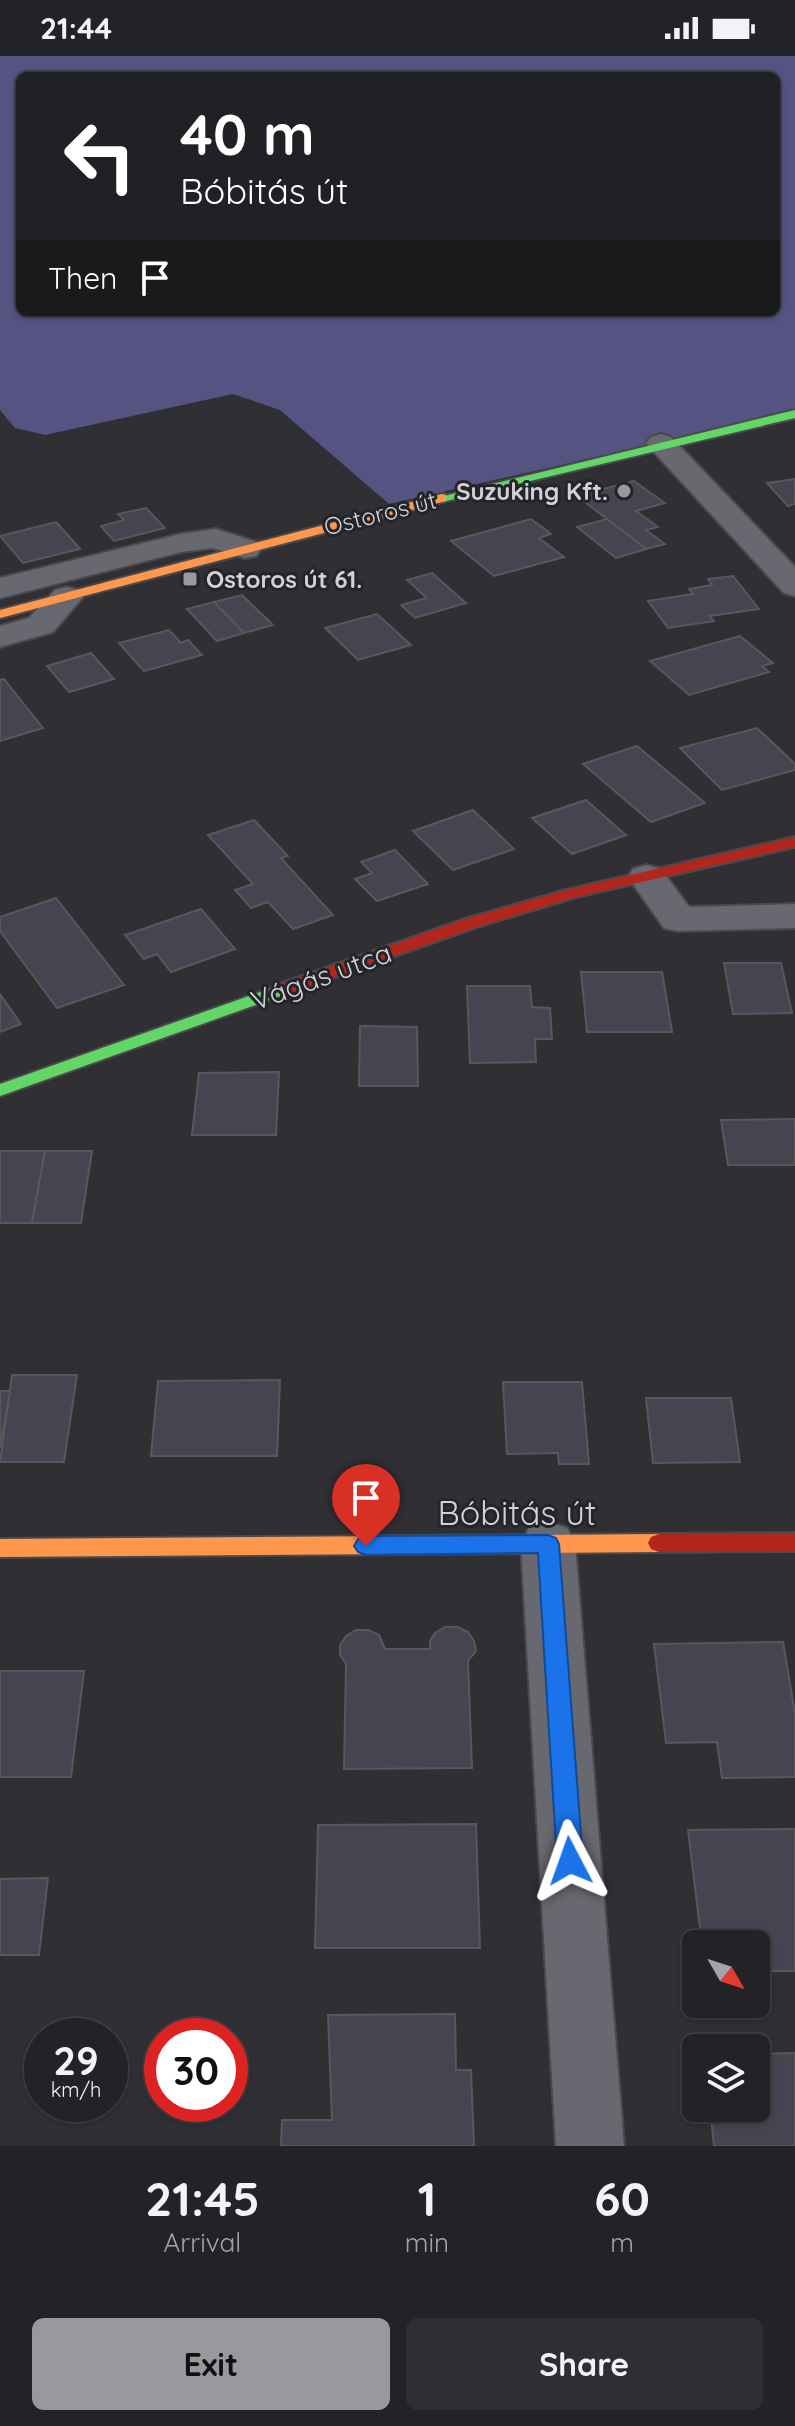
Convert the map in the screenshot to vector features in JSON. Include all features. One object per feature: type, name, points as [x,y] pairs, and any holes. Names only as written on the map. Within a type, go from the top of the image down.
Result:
[{"type":"street","name":"Ostoros út","points":[[0,614],[661,443],[795,414]]},
{"type":"street","points":[[661,443],[795,586]]},
{"type":"street","name":"Ostoros út","points":[[0,588],[181,543],[216,538],[245,549]]},
{"type":"street","points":[[0,637],[41,625],[67,597]]},
{"type":"street","name":"Vágás utca","points":[[0,1090],[471,923],[572,893],[795,842]]},
{"type":"street","points":[[647,877],[678,919],[795,916]]},
{"type":"street","name":"Bóbitás út","points":[[0,1548],[795,1542]]},
{"type":"street","points":[[548,1544],[590,2146]]},
{"type":"shaded area","points":[[0,56],[795,56],[795,412],[389,504],[280,410],[233,394],[45,435],[15,428],[0,410]]},
{"type":"building","points":[[795,479],[795,504],[788,506],[767,483]]},
{"type":"building","points":[[634,481],[665,503],[636,511],[658,527],[646,530],[665,544],[646,549],[577,496]]},
{"type":"building","points":[[146,508],[165,528],[114,541],[101,526],[124,520],[118,514]]},
{"type":"building","points":[[531,519],[551,534],[539,538],[564,557],[494,576],[451,541]]},
{"type":"building","points":[[607,519],[646,549],[616,558],[577,527]]},
{"type":"building","points":[[56,522],[80,549],[23,563],[0,536]]},
{"type":"building","points":[[432,573],[466,603],[415,618],[401,605],[427,598],[407,580]]},
{"type":"building","points":[[733,576],[759,609],[710,616],[714,621],[668,628],[648,601],[693,594],[689,589],[712,585],[708,579]]},
{"type":"building","points":[[242,595],[273,625],[244,633],[214,602]]},
{"type":"building","points":[[214,602],[244,633],[217,641],[187,609]]},
{"type":"building","points":[[377,614],[411,645],[358,660],[325,628]]},
{"type":"building","points":[[169,630],[181,643],[188,640],[202,655],[144,671],[119,643]]},
{"type":"building","points":[[740,636],[773,663],[762,666],[769,672],[689,695],[650,661]]},
{"type":"building","points":[[91,653],[114,679],[69,692],[47,666]]},
{"type":"building","points":[[4,679],[43,728],[0,741],[0,680]]},
{"type":"building","points":[[757,728],[795,764],[795,770],[722,790],[680,748]]},
{"type":"building","points":[[637,746],[705,803],[651,822],[583,764]]},
{"type":"building","points":[[586,800],[626,835],[572,854],[532,818]]},
{"type":"building","points":[[473,810],[514,849],[453,870],[413,831]]},
{"type":"building","points":[[254,820],[288,856],[281,858],[333,915],[293,929],[268,902],[251,908],[235,890],[253,884],[208,835]]},
{"type":"building","points":[[395,850],[428,884],[377,901],[355,879],[372,873],[361,862]]},
{"type":"building","points":[[56,898],[124,985],[57,1008],[0,931],[0,917]]},
{"type":"building","points":[[201,909],[235,949],[171,972],[157,954],[144,959],[125,935]]},
{"type":"building","points":[[724,963],[781,963],[792,1013],[733,1014]]},
{"type":"building","points":[[581,972],[662,972],[672,1032],[587,1032]]},
{"type":"building","points":[[467,986],[530,986],[532,1007],[550,1008],[552,1039],[535,1039],[536,1062],[470,1063]]},
{"type":"building","points":[[0,994],[21,1024],[0,1032]]},
{"type":"building","points":[[360,1026],[417,1027],[418,1086],[359,1086]]},
{"type":"building","points":[[279,1072],[276,1135],[192,1135],[199,1073]]},
{"type":"building","points":[[795,1119],[795,1165],[728,1165],[721,1120]]},
{"type":"building","points":[[0,1151],[45,1151],[32,1223],[0,1223]]},
{"type":"building","points":[[45,1151],[92,1151],[81,1223],[32,1223]]},
{"type":"building","points":[[12,1375],[77,1375],[64,1462],[0,1462]]},
{"type":"building","points":[[280,1380],[277,1456],[151,1456],[158,1381]]},
{"type":"building","points":[[503,1382],[582,1382],[589,1464],[559,1464],[558,1453],[507,1454]]},
{"type":"building","points":[[0,1391],[10,1391],[0,1448]]},
{"type":"building","points":[[646,1398],[731,1398],[740,1462],[653,1463]]},
{"type":"building","points":[[445,1627],[458,1627],[468,1632],[476,1651],[468,1661],[472,1768],[344,1769],[346,1664],[340,1655],[340,1645],[346,1636],[356,1630],[368,1630],[379,1635],[385,1649],[430,1649],[435,1633]]},
{"type":"building","points":[[783,1642],[795,1714],[795,1777],[722,1778],[717,1742],[666,1743],[654,1644]]},
{"type":"building","points":[[0,1671],[84,1671],[71,1777],[0,1777]]},
{"type":"building","points":[[476,1824],[480,1948],[315,1948],[318,1825]]},
{"type":"building","points":[[795,1829],[795,1971],[770,1971],[770,1930],[700,1930],[688,1830]]},
{"type":"building","points":[[48,1878],[39,1955],[0,1955],[0,1879]]},
{"type":"building","points":[[455,2014],[456,2070],[471,2070],[474,2146],[281,2146],[282,2120],[332,2120],[328,2015]]},
{"type":"building","points":[[795,2053],[795,2146],[714,2146],[711,2122],[770,2122],[770,2054]]},
{"type":"traffic: fast","points":[[442,498],[795,414]]},
{"type":"traffic: fast","points":[[0,1090],[286,988]]},
{"type":"traffic: slow","points":[[0,614],[442,498]]},
{"type":"traffic: slow","points":[[0,1548],[659,1543]]},
{"type":"traffic: jam","points":[[286,988],[471,923],[572,893],[795,842]]},
{"type":"traffic: jam","points":[[659,1543],[795,1542]]},
{"type":"place","name":"Suzuking Kft.","points":[[624,491]]},
{"type":"place","name":"Ostoros út 61.","points":[[190,579]]},
{"type":"route","points":[[366,1546],[548,1544],[570,1861]]}]
